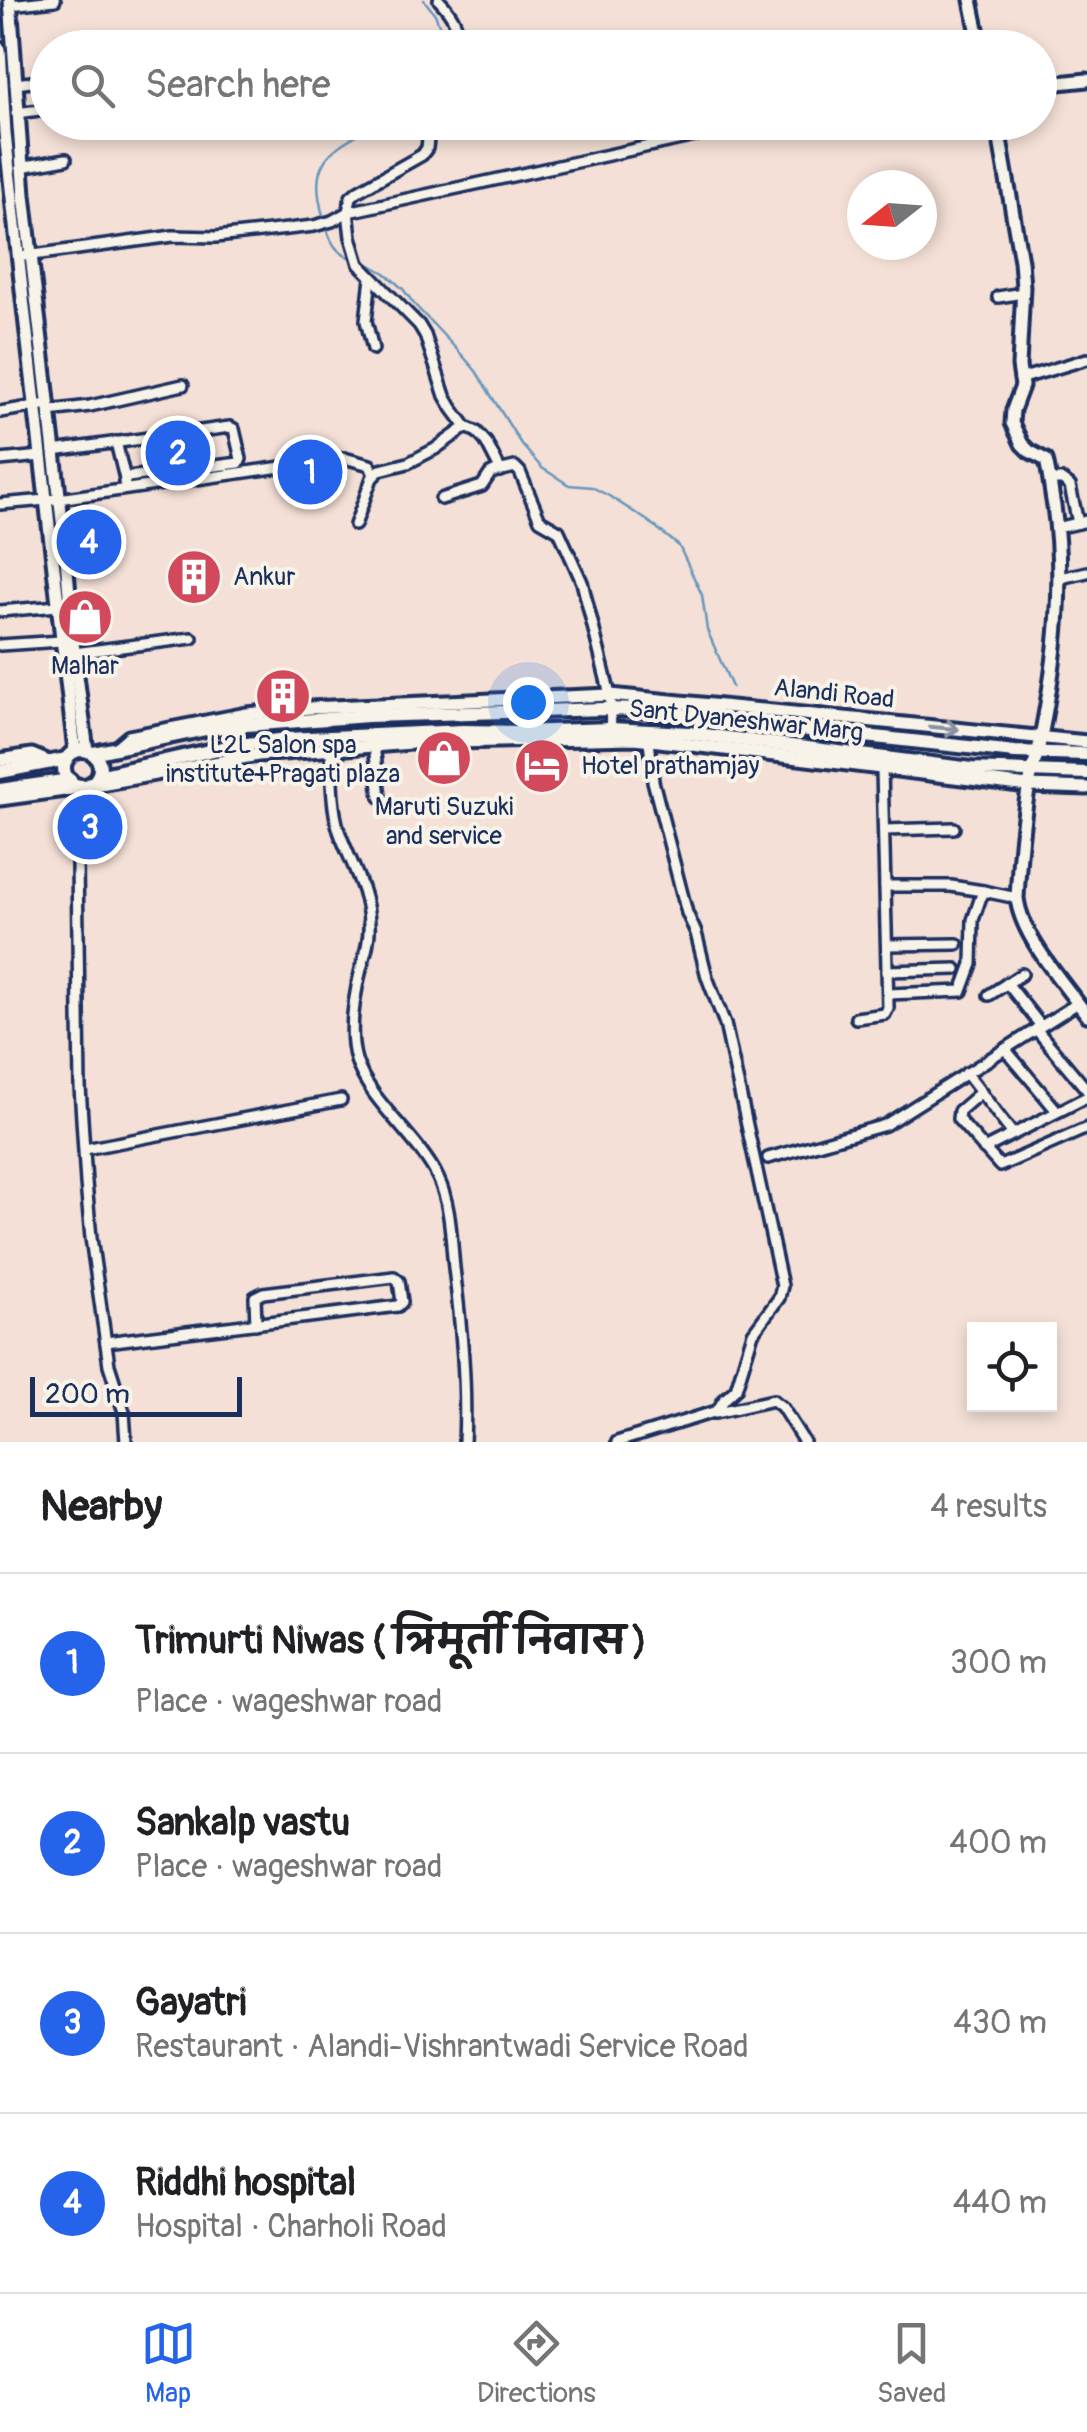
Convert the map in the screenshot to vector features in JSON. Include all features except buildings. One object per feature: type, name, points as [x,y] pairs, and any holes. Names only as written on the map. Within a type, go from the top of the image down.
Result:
[{"type":"main road","name":"Sant Dyaneshwar Marg","points":[[0,772],[206,729],[315,718],[612,703],[752,724],[1040,745],[1087,754]]},
{"type":"main road","name":"Sant Dyaneshwar Marg","points":[[76,784],[231,746],[287,739],[445,731],[689,733],[1030,779],[1087,772]]},
{"type":"main road","points":[[76,784],[65,770],[81,754],[99,763],[98,776]]},
{"type":"main road","points":[[0,790],[76,784]]},
{"type":"street","points":[[24,256],[6,196],[15,84],[10,3],[55,0]]},
{"type":"street","points":[[439,0],[459,30]]},
{"type":"street","points":[[970,0],[977,30]]},
{"type":"street","points":[[0,49],[21,167],[24,256],[44,407],[61,641],[74,694]]},
{"type":"street","points":[[1057,83],[1087,80]]},
{"type":"street","points":[[15,84],[30,82]]},
{"type":"street","points":[[11,114],[30,111]]},
{"type":"street","points":[[427,140],[425,152],[352,197],[348,212],[357,260],[419,325],[445,396],[466,427],[478,432],[486,442],[501,471]]},
{"type":"street","points":[[24,256],[173,236],[216,236],[314,226],[348,212],[676,140]]},
{"type":"street","points":[[1000,140],[1023,293],[1022,386],[1012,423],[1022,444],[1046,460],[1060,578],[1053,662],[1040,745],[1030,779],[1018,911],[1030,936],[1087,1015]]},
{"type":"street","points":[[21,167],[66,159]]},
{"type":"street","points":[[372,278],[366,322],[373,349]]},
{"type":"street","points":[[998,298],[1023,293]]},
{"type":"street","points":[[1020,379],[1087,359]]},
{"type":"street","points":[[0,412],[90,406],[183,384]]},
{"type":"street","points":[[0,460],[230,427],[234,429],[241,459],[239,463],[52,499],[0,504]]},
{"type":"street","points":[[355,526],[374,475],[435,449],[466,427]]},
{"type":"street","points":[[116,442],[125,484]]},
{"type":"street","points":[[125,484],[344,458],[370,465],[374,475]]},
{"type":"street","points":[[441,500],[479,488],[490,474],[517,468],[540,520],[556,528],[582,582],[612,703],[611,734]]},
{"type":"street","points":[[1051,480],[1062,480],[1070,486],[1082,522],[1057,528]]},
{"type":"street","points":[[52,499],[66,564],[81,754]]},
{"type":"street","points":[[1060,578],[1087,572]]},
{"type":"street","points":[[0,611],[58,606]]},
{"type":"street","points":[[74,653],[192,638]]},
{"type":"street","points":[[0,645],[61,641]]},
{"type":"street","name":"Alandi Road","points":[[612,703],[1040,745],[1087,742]]},
{"type":"street","points":[[0,799],[222,760],[330,748],[532,742],[611,734],[882,769],[1030,779],[1087,788]]},
{"type":"street","points":[[649,740],[653,780],[687,914],[730,1042],[782,1286],[779,1298],[751,1338],[736,1389],[712,1414]]},
{"type":"street","points":[[374,745],[380,797]]},
{"type":"street","points":[[330,748],[336,822],[364,892],[370,921],[353,1023],[355,1054],[365,1078],[432,1167],[442,1188],[450,1226],[466,1394],[464,1442]]},
{"type":"street","points":[[0,760],[32,755],[51,762]]},
{"type":"street","points":[[856,1018],[885,1014],[888,1008],[882,769]]},
{"type":"street","points":[[76,784],[80,1087],[91,1238],[109,1365],[124,1412],[126,1442]]},
{"type":"street","points":[[884,830],[954,828]]},
{"type":"street","points":[[885,886],[951,886],[1017,898]]},
{"type":"street","points":[[888,994],[962,991],[972,964],[973,920],[982,891]]},
{"type":"street","points":[[886,945],[957,944]]},
{"type":"street","points":[[887,971],[956,969]]},
{"type":"street","points":[[989,995],[1022,974]]},
{"type":"street","points":[[984,1149],[1087,1093],[1008,983]]},
{"type":"street","points":[[768,1158],[885,1125],[1078,1002]]},
{"type":"street","points":[[1005,1048],[1057,1111]]},
{"type":"street","points":[[966,1073],[1012,1133]]},
{"type":"street","points":[[980,1092],[959,1111],[958,1119],[1000,1166],[1087,1128]]},
{"type":"street","points":[[85,1149],[341,1100]]},
{"type":"street","points":[[1031,1124],[1044,1147]]},
{"type":"street","points":[[106,1342],[256,1324],[398,1306],[402,1302],[399,1281],[394,1277],[263,1293],[255,1297],[256,1324]]},
{"type":"street","points":[[617,1442],[773,1400],[782,1407],[804,1442]]},
{"type":"waterway","points":[[424,0],[441,30]]},
{"type":"waterway","points":[[324,219],[318,182],[321,169],[336,148],[348,140]]},
{"type":"waterway","points":[[326,226],[336,247],[355,259]]},
{"type":"waterway","points":[[363,261],[403,289],[476,371],[521,444],[542,468],[569,485],[592,487],[609,496],[679,546],[702,595],[707,630],[732,687]]},
{"type":"place","name":"Sankalp vastu","points":[[178,453]]},
{"type":"place","name":"Trimurti Niwas ( त्रिमूर्ती निवास )","points":[[310,472]]},
{"type":"place","name":"Riddhi hospital","points":[[89,542]]},
{"type":"place","name":"Ankur","points":[[194,577]]},
{"type":"place","name":"Malhar","points":[[85,617]]},
{"type":"place","name":"L2L Salon spa institute+Pragati plaza","points":[[283,696]]},
{"type":"place","name":"Maruti Suzuki and service","points":[[444,758]]},
{"type":"place","name":"Hotel prathamjay","points":[[542,766]]},
{"type":"place","name":"Gayatri","points":[[90,827]]}]
